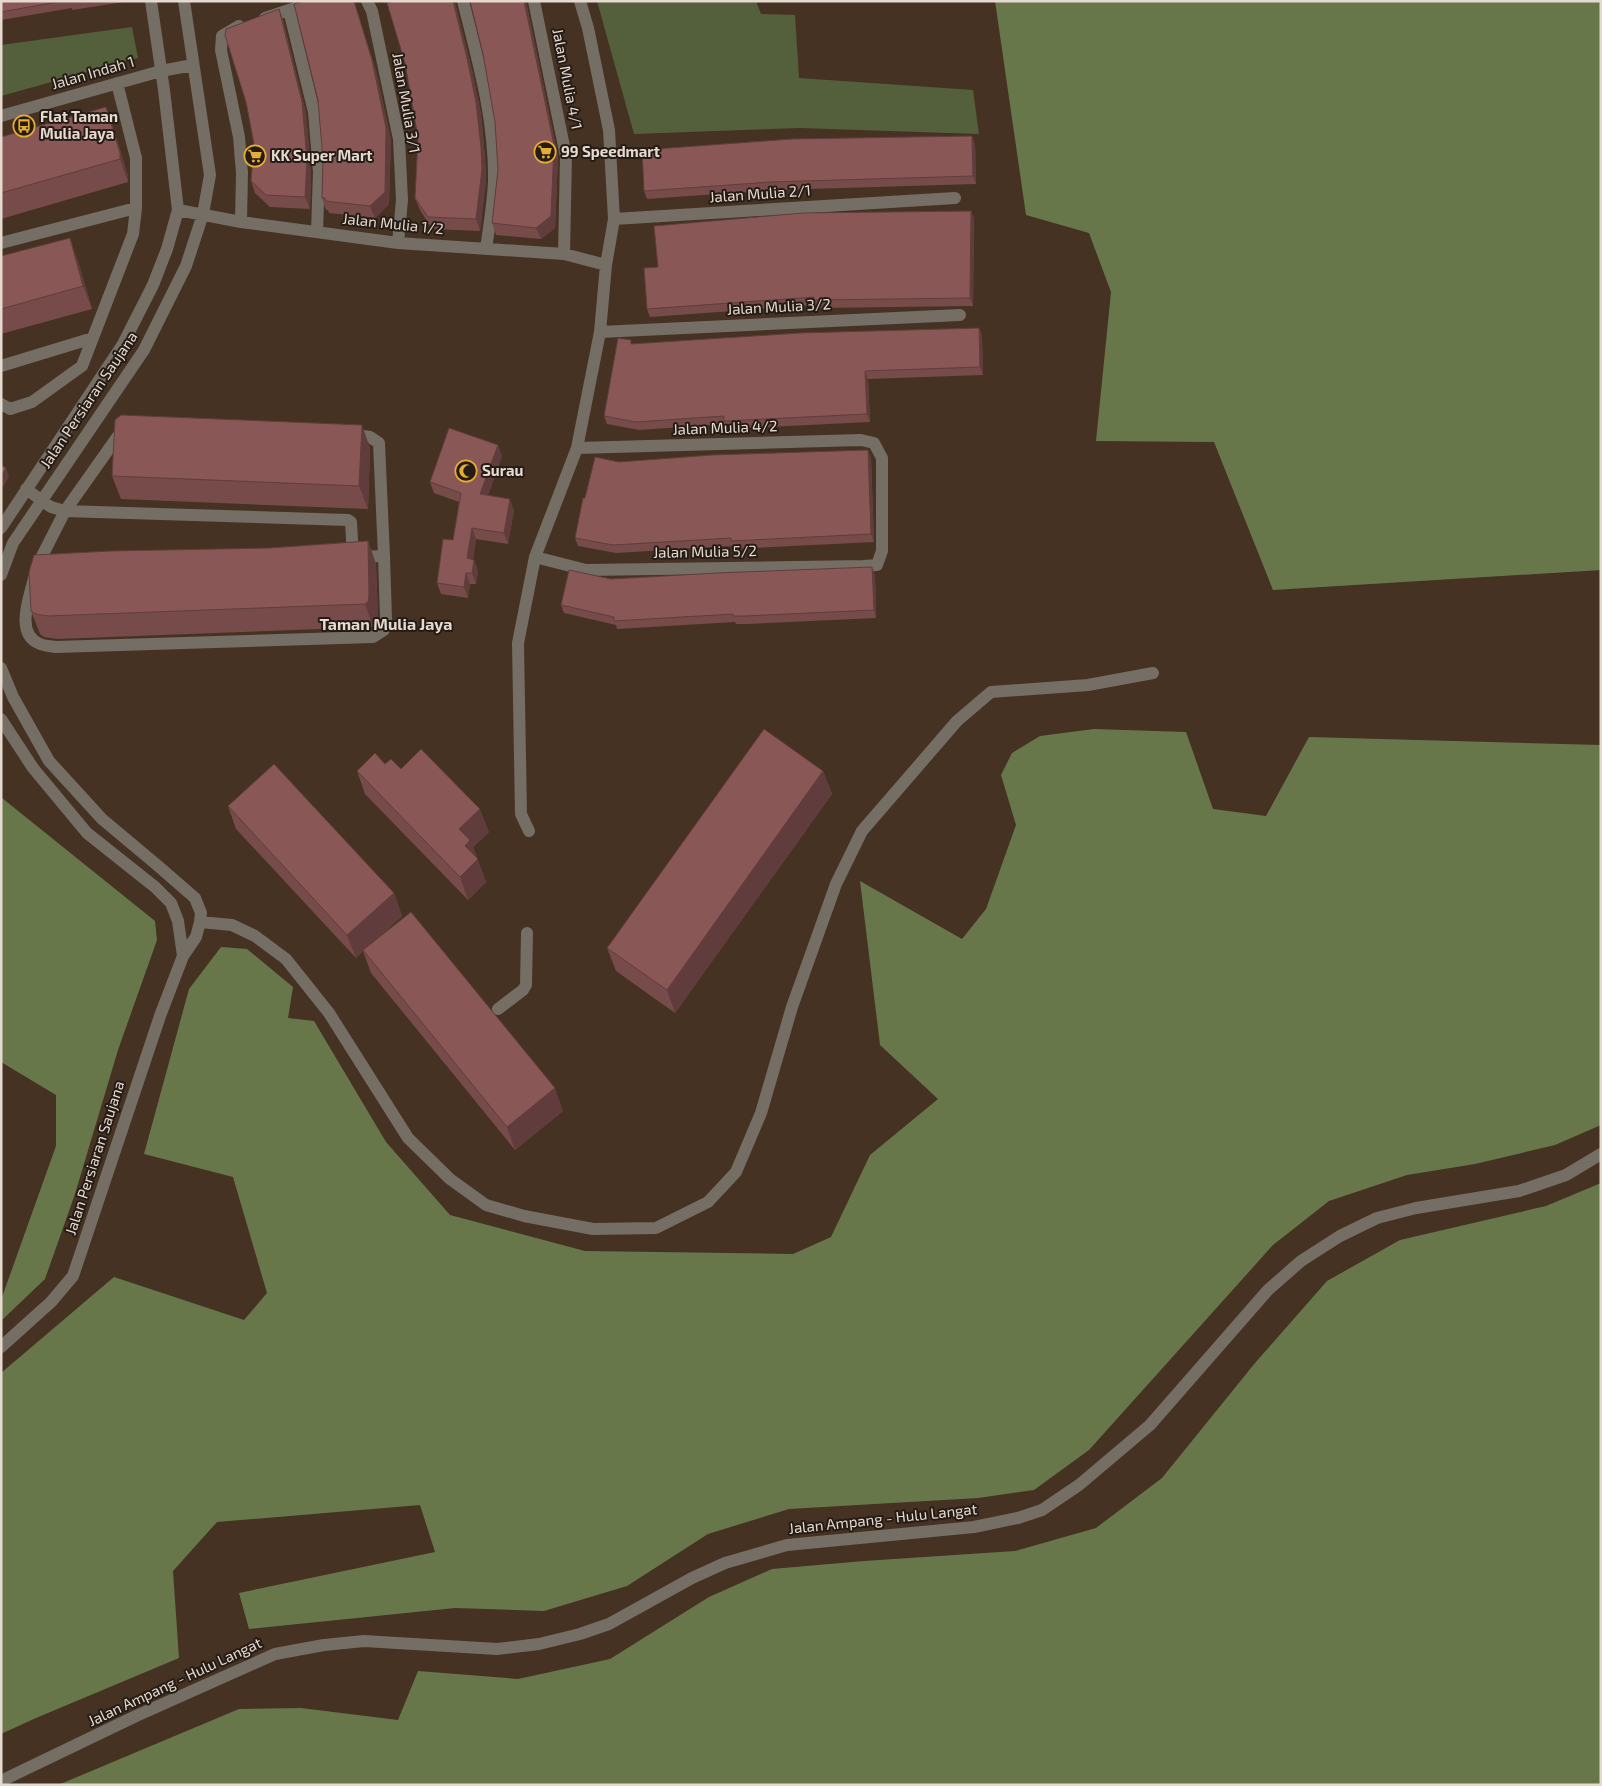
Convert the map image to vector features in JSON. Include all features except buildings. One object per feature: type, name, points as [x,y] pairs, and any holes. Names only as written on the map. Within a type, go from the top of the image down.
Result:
[{"type":"street","name":"Jalan Persiaran Saujana","points":[[23,494],[123,344],[153,285],[167,249],[178,210],[151,1]]},
{"type":"street","name":"Jalan Persiaran Saujana","points":[[1,575],[13,543],[144,350],[186,266],[203,214],[210,176],[184,1]]},
{"type":"street","points":[[241,222],[242,174],[239,136],[221,50],[222,36],[235,28],[316,1]]},
{"type":"street","name":"Jalan Mulia 3/1","points":[[368,1],[372,11],[399,139],[402,200],[398,243]]},
{"type":"street","points":[[464,1],[486,90],[492,135],[494,182],[486,249]]},
{"type":"street","name":"Jalan Mulia 4/1","points":[[534,1],[566,156],[564,254]]},
{"type":"street","points":[[529,831],[521,814],[518,643],[535,558],[577,448],[600,332],[606,264],[614,219],[609,130],[588,28],[580,1]]},
{"type":"street","points":[[289,10],[314,112],[319,172],[317,232]]},
{"type":"street","name":"Jalan Indah 1","points":[[1,116],[161,71],[193,65]]},
{"type":"street","points":[[1,404],[10,409],[32,402],[82,366],[133,234],[136,208],[136,158],[121,117],[117,83]]},
{"type":"street","name":"Jalan Mulia 2/1","points":[[614,219],[955,198]]},
{"type":"street","points":[[1,243],[136,208]]},
{"type":"street","name":"Jalan Mulia 1/2","points":[[178,210],[241,222],[398,243],[564,254],[606,264]]},
{"type":"street","name":"Jalan Mulia 3/2","points":[[600,332],[960,315]]},
{"type":"street","points":[[1,366],[93,338]]},
{"type":"street","points":[[140,427],[127,429],[118,436],[65,510],[41,568],[25,618],[26,628],[31,637],[39,644],[56,647],[343,638],[373,636],[384,630],[386,619],[380,443],[370,437],[341,434]]},
{"type":"street","name":"Jalan Mulia 4/2","points":[[577,448],[861,440],[874,443],[882,458],[882,551],[877,565]]},
{"type":"street","points":[[5,523],[23,494],[42,500],[51,507],[65,510],[348,520],[352,522],[353,557]]},
{"type":"street","points":[[334,559],[384,556]]},
{"type":"street","name":"Jalan Mulia 5/2","points":[[535,558],[586,570],[877,565]]},
{"type":"street","points":[[1,668],[13,697],[49,761],[102,819],[195,898],[200,913],[200,922],[232,926],[255,936],[286,959],[329,1013],[408,1138],[450,1179],[486,1205],[524,1216],[593,1230],[656,1228],[708,1202],[736,1172],[761,1114],[792,1007],[836,884],[862,831],[957,721],[991,692],[1088,685],[1153,674]]},
{"type":"street","name":"Jalan Persiaran Saujana","points":[[1,719],[33,768],[87,833],[155,887],[171,903],[178,921],[183,956]]},
{"type":"street","name":"Jalan Persiaran Saujana","points":[[1,1347],[51,1302],[73,1276],[140,1074],[183,956],[196,936],[200,922]]},
{"type":"street","points":[[498,1009],[526,986],[527,933]]},
{"type":"street","name":"Jalan Ampang - Hulu Langat","points":[[1,1780],[136,1716],[275,1654],[324,1645],[364,1641],[497,1649],[539,1644],[580,1634],[609,1624],[692,1578],[725,1563],[787,1545],[974,1527],[1018,1518],[1042,1510],[1079,1485],[1150,1425],[1268,1290],[1302,1261],[1340,1236],[1377,1218],[1416,1208],[1519,1191],[1566,1175],[1601,1154]]},
{"type":"green space","points":[[597,1],[756,1],[761,14],[795,15],[799,78],[973,90],[979,134],[800,128],[634,134]]},
{"type":"green space","points":[[995,1],[1601,1],[1601,570],[1273,590],[1214,442],[1096,441],[1111,292],[1089,233],[1026,215]]},
{"type":"green space","points":[[132,27],[138,58],[1,96],[1,45]]},
{"type":"green space","points":[[1094,729],[1186,732],[1213,809],[1266,816],[1309,737],[1601,745],[1601,1125],[1555,1145],[1475,1164],[1407,1175],[1329,1201],[1273,1245],[1089,1450],[1034,1490],[978,1498],[789,1509],[708,1534],[627,1586],[544,1611],[455,1608],[249,1629],[239,1593],[435,1552],[420,1505],[217,1522],[173,1571],[179,1658],[1,1734],[1,1373],[114,1277],[244,1320],[267,1293],[233,1177],[144,1154],[189,989],[221,947],[247,949],[293,987],[288,1018],[314,1021],[386,1142],[450,1215],[585,1251],[793,1254],[831,1237],[870,1155],[938,1099],[880,1045],[860,881],[962,939],[986,909],[1016,825],[1001,775],[1012,753],[1040,736]]},
{"type":"green space","points":[[1,796],[155,921],[157,940],[118,1050],[75,1194],[45,1279],[1,1321],[1,1300],[56,1146],[56,1095],[1,1062]]},
{"type":"green space","points":[[1601,1183],[1601,1785],[58,1785],[239,1709],[301,1708],[398,1720],[418,1671],[518,1679],[610,1659],[709,1597],[772,1569],[1015,1551],[1096,1528],[1162,1478],[1255,1363],[1327,1281],[1400,1240],[1546,1206]]},
{"type":"place","name":"Flat Taman Mulia Jaya","points":[[24,126]]},
{"type":"place","name":"99 Speedmart","points":[[545,152]]},
{"type":"place","name":"KK Super Mart","points":[[255,156]]},
{"type":"place","name":"Surau","points":[[466,471]]},
{"type":"district","name":"Taman Mulia Jaya","points":[[386,624]]}]
